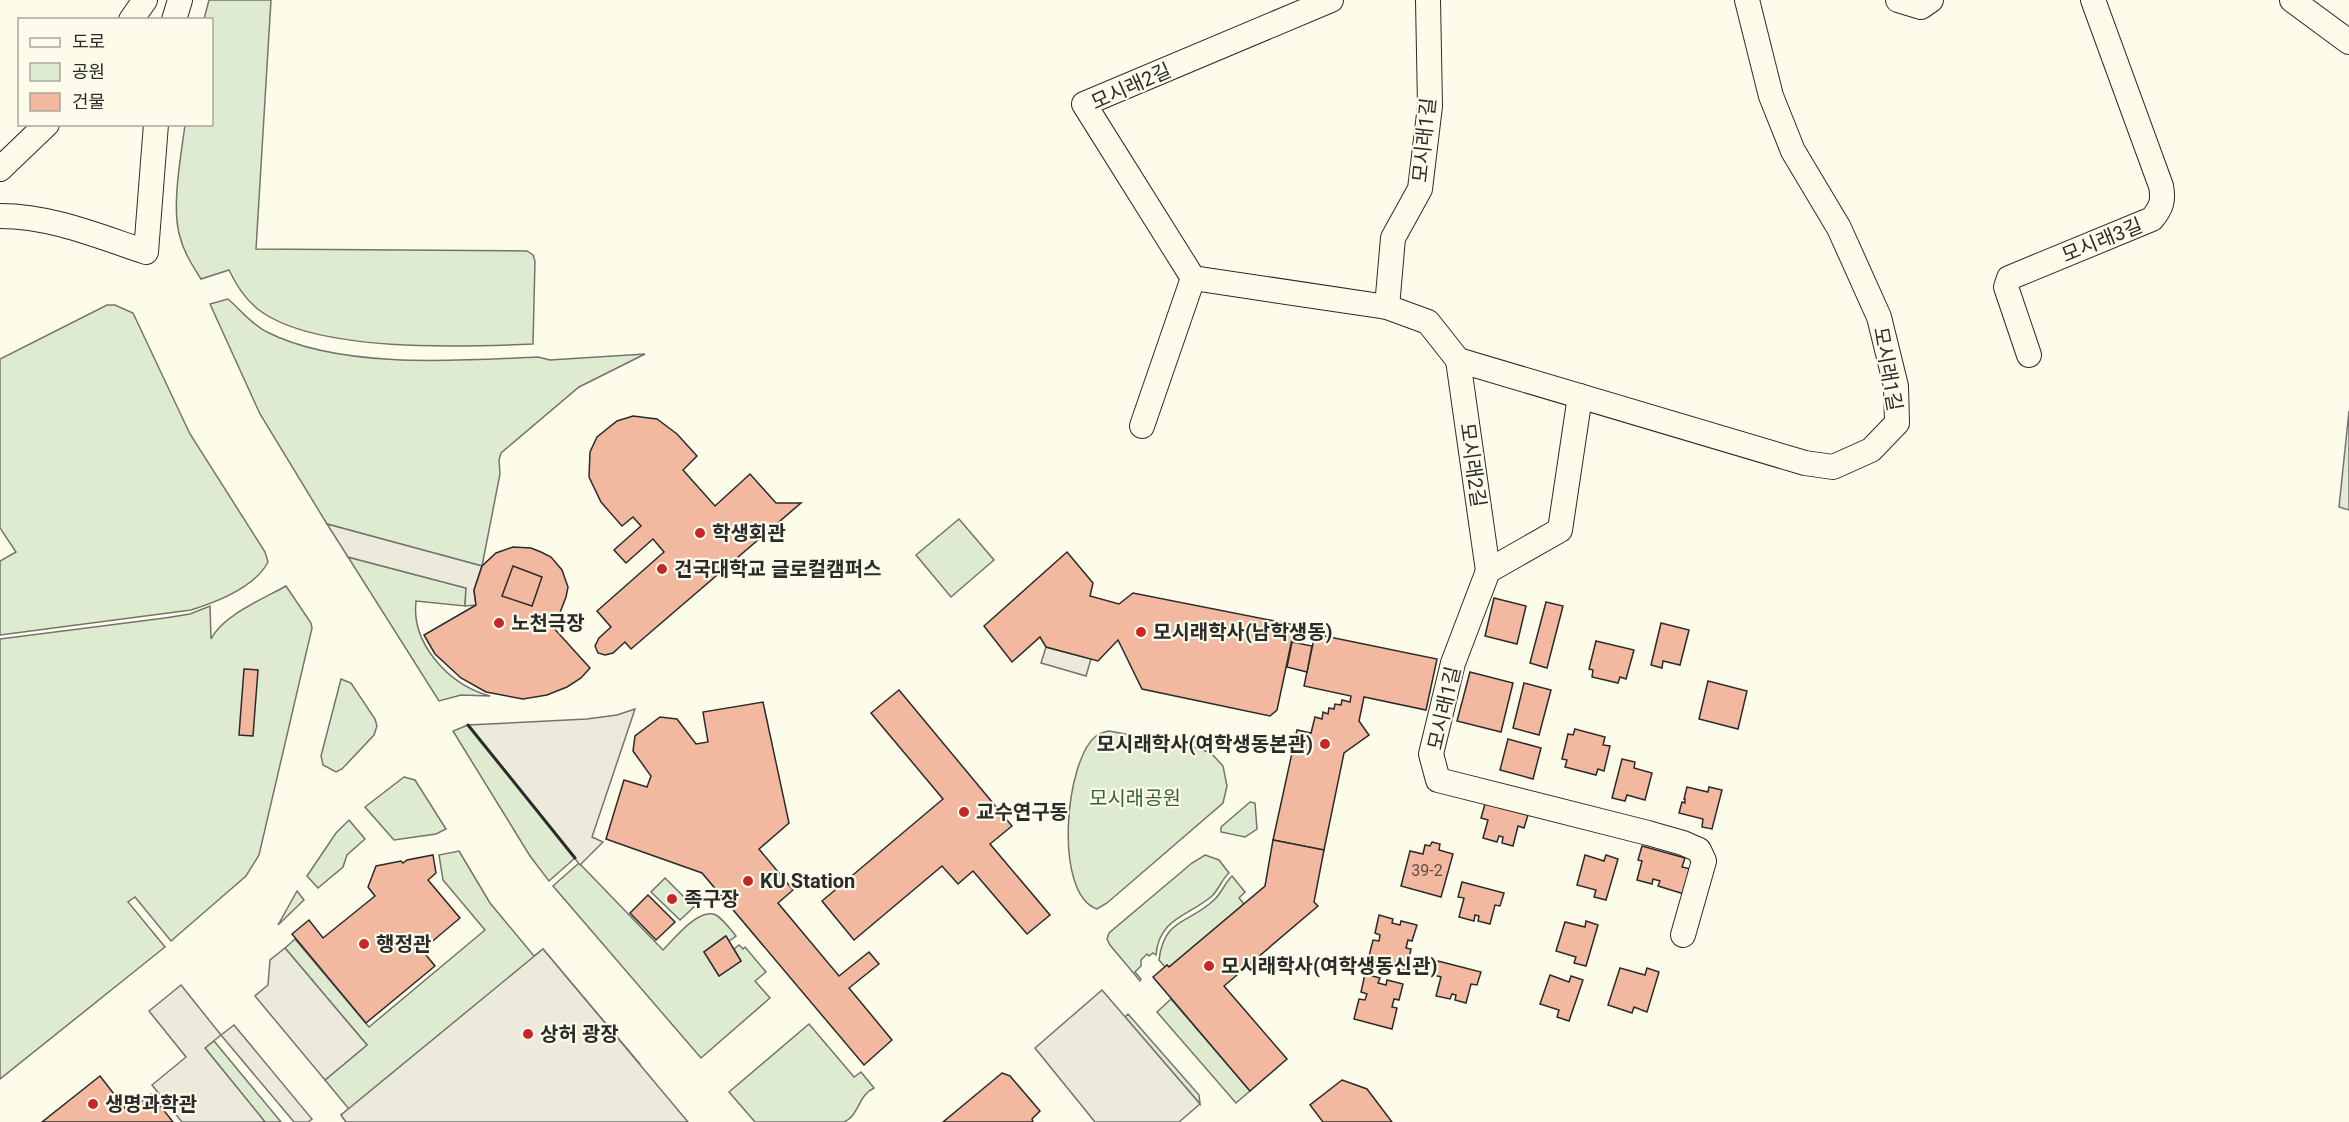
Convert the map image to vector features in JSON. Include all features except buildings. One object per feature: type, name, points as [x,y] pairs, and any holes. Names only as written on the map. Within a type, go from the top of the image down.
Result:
[{"type":"street","points":[[132,18],[145,0]]},
{"type":"street","points":[[175,18],[180,0]]},
{"type":"street","name":"모시래2길","points":[[1193,278],[1084,104],[1331,0]]},
{"type":"street","name":"모시래1길","points":[[1387,307],[1393,238],[1420,189],[1430,106],[1428,0]]},
{"type":"street","name":"모시래1길","points":[[1458,360],[1805,463],[1833,467],[1871,450],[1897,423],[1896,386],[1879,317],[1839,228],[1793,151],[1771,96],[1747,0]]},
{"type":"street","points":[[1898,0],[1921,7],[1931,0]]},
{"type":"street","name":"모시래3길","points":[[2029,355],[2006,287],[2009,278],[2152,219],[2161,208],[2163,199],[2153,164],[2093,0]]},
{"type":"street","points":[[2292,0],[2349,42]]},
{"type":"street","points":[[0,169],[45,126]]},
{"type":"street","points":[[0,216],[25,217],[62,224],[146,252],[156,126]]},
{"type":"street","points":[[1142,426],[1193,278],[1387,307],[1428,322],[1458,360]]},
{"type":"street","name":"모시래2길","points":[[1458,360],[1488,571]]},
{"type":"street","points":[[1488,571],[1560,530],[1580,396]]},
{"type":"street","name":"모시래1길","points":[[1488,571],[1454,663],[1431,754],[1437,780],[1648,833],[1699,850],[1704,861],[1683,934]]},
{"type":"green space","points":[[209,0],[271,0],[256,249],[527,251],[533,255],[535,261],[533,344],[431,346],[352,340],[316,334],[284,324],[259,310],[242,292],[229,270],[201,279],[182,243],[176,212],[185,126],[213,126],[213,18],[204,18]]},
{"type":"green space","points":[[228,299],[251,321],[267,332],[296,344],[363,357],[436,361],[538,357],[550,360],[645,354],[579,387],[501,453],[500,474],[482,566],[327,524],[260,414],[210,304]]},
{"type":"green space","points":[[107,305],[115,305],[133,313],[190,434],[265,552],[268,562],[262,571],[245,586],[212,603],[191,610],[0,635],[0,561],[16,552],[0,528],[0,359]]},
{"type":"green space","points":[[2349,411],[2349,510],[2339,507]]},
{"type":"green space","points":[[959,519],[994,560],[951,597],[916,555]]},
{"type":"green space","points":[[348,557],[466,588],[465,606],[416,601],[416,617],[426,647],[447,672],[460,683],[490,696],[461,695],[439,701]]},
{"type":"green space","points":[[286,586],[312,628],[259,855],[246,876],[171,941],[135,897],[128,902],[165,947],[0,1079],[0,639],[165,618],[190,614],[210,606],[211,639],[217,630],[234,615]]},
{"type":"green space","points":[[341,679],[351,683],[375,719],[377,726],[374,735],[342,769],[336,772],[323,765],[321,756]]},
{"type":"green space","points":[[468,725],[575,858],[549,881],[530,856],[453,731]]},
{"type":"green space","name":"모시래공원","points":[[1109,731],[1191,746],[1211,753],[1223,766],[1227,786],[1223,803],[1107,903],[1097,909],[1083,898],[1074,879],[1069,854],[1068,826],[1071,797],[1085,750],[1096,736]]},
{"type":"green space","points":[[404,777],[415,780],[446,829],[436,834],[394,840],[365,807]]},
{"type":"green space","points":[[1250,802],[1255,803],[1257,829],[1245,837],[1221,832],[1221,827]]},
{"type":"green space","points":[[349,820],[365,839],[347,855],[343,867],[318,888],[307,876],[336,833]]},
{"type":"green space","points":[[459,851],[490,903],[534,956],[543,949],[640,1064],[346,1122],[341,1115],[349,1109],[325,1080],[367,1045],[285,948],[295,939],[369,1027],[485,930],[443,880],[439,855]]},
{"type":"green space","points":[[1205,855],[1219,860],[1229,873],[1212,896],[1169,925],[1158,943],[1156,955],[1147,954],[1141,960],[1141,966],[1135,972],[1141,979],[1140,981],[1110,945],[1107,939],[1109,933],[1192,863]]},
{"type":"green space","points":[[579,863],[663,950],[695,920],[709,914],[719,917],[736,936],[729,941],[725,936],[704,952],[719,976],[741,961],[734,949],[739,945],[743,949],[745,947],[766,972],[755,981],[770,998],[701,1058],[553,886]]},
{"type":"green space","points":[[1232,876],[1245,892],[1239,898],[1244,904],[1169,967],[1167,965],[1165,967],[1159,960],[1166,936],[1172,928],[1215,899]]},
{"type":"green space","name":"족구장","points":[[665,878],[694,907],[680,920],[651,892]]},
{"type":"green space","points":[[297,891],[304,900],[278,925]]},
{"type":"green space","points":[[1171,999],[1250,1091],[1236,1103],[1157,1012]]},
{"type":"green space","points":[[1128,1014],[1199,1095],[1200,1104],[1125,1017]]},
{"type":"green space","points":[[809,1024],[854,1077],[861,1072],[874,1088],[865,1095],[853,1115],[844,1122],[755,1122],[729,1092]]},
{"type":"green space","points":[[214,1041],[281,1122],[265,1122],[205,1048]]},
{"type":"shaded area","points":[[327,524],[482,566],[474,590],[476,605],[465,606],[466,588],[348,557]]},
{"type":"shaded area","points":[[1046,647],[1091,659],[1086,676],[1041,663]]},
{"type":"shaded area","points":[[635,709],[592,837],[603,842],[580,865],[468,725],[587,719],[617,715]]},
{"type":"shaded area","points":[[285,948],[367,1045],[325,1080],[255,996],[268,985],[270,960]]},
{"type":"shaded area","name":"상허 광장","points":[[543,949],[688,1122],[346,1122],[341,1115]]},
{"type":"shaded area","points":[[181,985],[221,1035],[205,1048],[265,1122],[182,1122],[152,1085],[186,1057],[149,1011]]},
{"type":"shaded area","points":[[1102,990],[1200,1104],[1179,1122],[1095,1122],[1035,1048]]},
{"type":"shaded area","points":[[234,1025],[312,1119],[308,1122],[294,1122],[221,1035]]},
{"type":"wall","points":[[468,725],[575,858]]},
{"type":"place","name":"학생회관","points":[[700,533]]},
{"type":"place","name":"건국대학교 글로컬캠퍼스","points":[[662,569]]},
{"type":"place","name":"노천극장","points":[[499,623]]},
{"type":"place","name":"모시래학사(남학생동)","points":[[1141,632]]},
{"type":"place","name":"모시래학사(여학생동본관)","points":[[1325,744]]},
{"type":"place","name":"교수연구동","points":[[964,812]]},
{"type":"place","name":"KU Station","points":[[748,881]]},
{"type":"place","name":"족구장","points":[[672,899]]},
{"type":"place","name":"행정관","points":[[364,944]]},
{"type":"place","name":"모시래학사(여학생동신관)","points":[[1209,966]]},
{"type":"place","name":"상허 광장","points":[[528,1034]]},
{"type":"place","name":"생명과학관","points":[[93,1104]]}]
